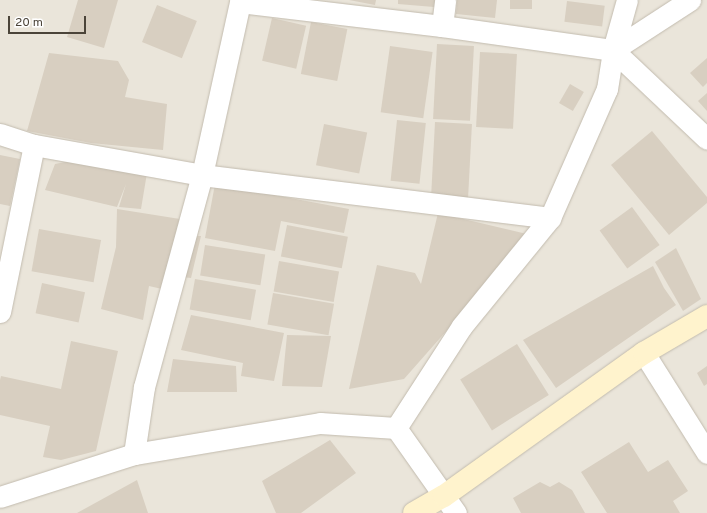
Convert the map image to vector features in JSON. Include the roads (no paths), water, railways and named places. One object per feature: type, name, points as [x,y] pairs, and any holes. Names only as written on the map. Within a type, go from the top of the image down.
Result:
[{"type":"street","points":[[442,26],[445,0]]},
{"type":"street","points":[[396,428],[462,326],[550,218],[607,88],[613,50],[627,0]]},
{"type":"street","points":[[613,50],[690,0]]},
{"type":"street","points":[[134,454],[144,387],[202,175],[235,1],[442,26],[613,50],[707,139]]},
{"type":"street","points":[[0,134],[34,145],[202,175],[550,218]]},
{"type":"street","points":[[0,312],[34,145]]},
{"type":"street","points":[[414,513],[450,504],[644,353],[707,316]]},
{"type":"street","points":[[644,353],[707,453]]},
{"type":"street","points":[[0,497],[134,454],[320,423],[396,428]]},
{"type":"street","points":[[396,428],[450,504]]}]
